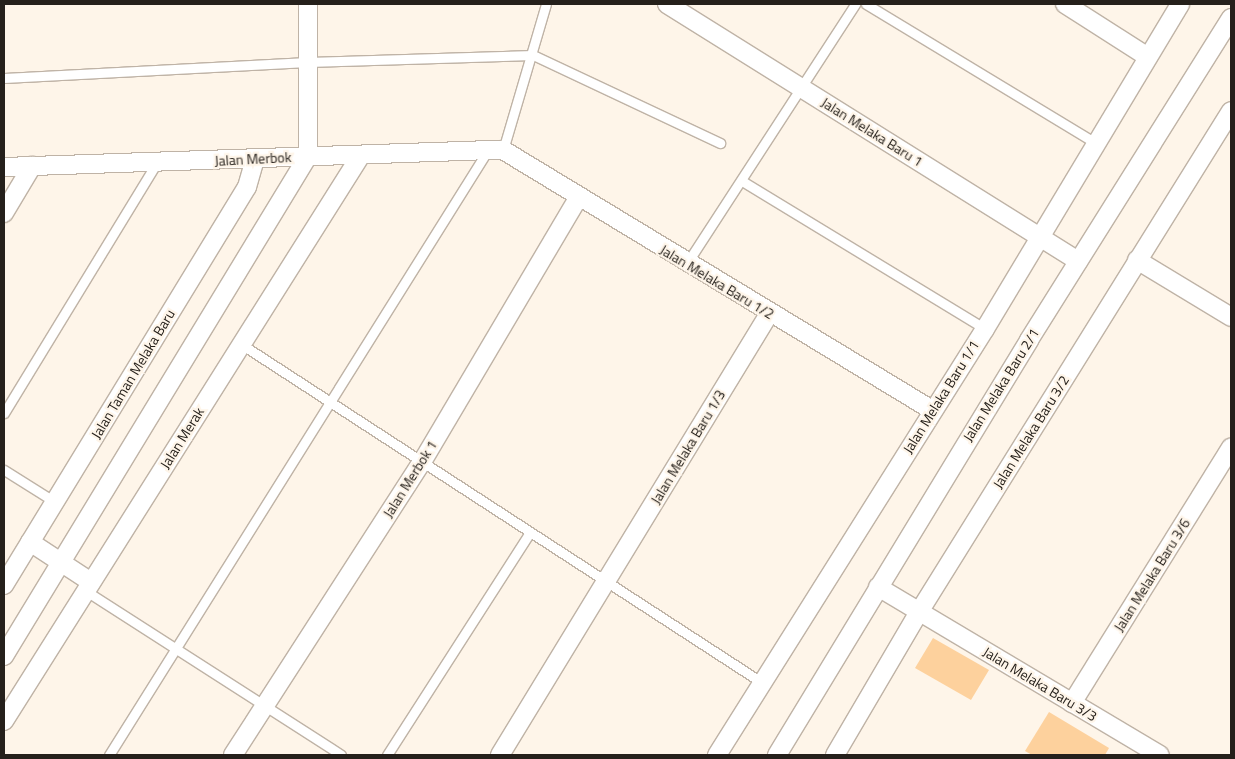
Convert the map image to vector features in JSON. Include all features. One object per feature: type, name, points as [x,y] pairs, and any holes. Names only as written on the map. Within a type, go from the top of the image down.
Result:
[{"type":"street","points":[[4,656],[308,156],[308,4]]},
{"type":"street","name":"Jalan Melaka Baru 1","points":[[666,4],[1041,236],[1078,261]]},
{"type":"street","points":[[1068,4],[1148,57]]},
{"type":"street","points":[[1041,236],[1098,145],[1180,4]]},
{"type":"street","name":"Jalan Melaka Baru 2/1","points":[[777,755],[1078,261],[1231,18]]},
{"type":"street","name":"Jalan Melaka Baru 3/2","points":[[835,755],[919,612],[1231,111]]},
{"type":"street","name":"Jalan Merbok","points":[[4,167],[156,164],[308,156],[496,150]]},
{"type":"street","name":"Jalan Melaka Baru 1/2","points":[[496,150],[932,410]]},
{"type":"street","name":"Jalan Merak","points":[[4,721],[361,155]]},
{"type":"street","name":"Jalan Taman Melaka Baru","points":[[4,585],[247,187],[255,159]]},
{"type":"street","points":[[4,213],[32,166]]},
{"type":"street","name":"Jalan Merbok 1","points":[[233,755],[422,462],[578,198]]},
{"type":"street","name":"Jalan Melaka Baru 1/1","points":[[717,755],[932,410],[985,329],[1041,236]]},
{"type":"street","points":[[1137,260],[1231,317]]},
{"type":"street","name":"Jalan Melaka Baru 1/3","points":[[500,755],[769,314]]},
{"type":"street","name":"Jalan Melaka Baru 3/6","points":[[1072,703],[1231,448]]},
{"type":"street","points":[[30,542],[62,562],[88,586]]},
{"type":"street","name":"Jalan Melaka Baru 3/3","points":[[878,587],[1160,755]]},
{"type":"lane","points":[[109,755],[332,403],[496,150],[533,55],[546,4]]},
{"type":"lane","points":[[687,264],[802,89],[855,4]]},
{"type":"lane","points":[[866,4],[1098,145]]},
{"type":"lane","points":[[4,78],[308,62],[533,55],[720,143]]},
{"type":"lane","points":[[4,413],[156,164]]},
{"type":"lane","points":[[742,181],[985,329]]},
{"type":"lane","points":[[242,344],[761,682]]},
{"type":"lane","points":[[4,470],[55,502]]},
{"type":"lane","points":[[387,755],[530,532]]},
{"type":"lane","points":[[88,586],[176,649],[341,755]]},
{"type":"shaded area","points":[[933,638],[989,670],[971,700],[915,668]]},
{"type":"shaded area","points":[[1049,712],[1109,748],[1105,755],[1032,755],[1025,751]]}]
